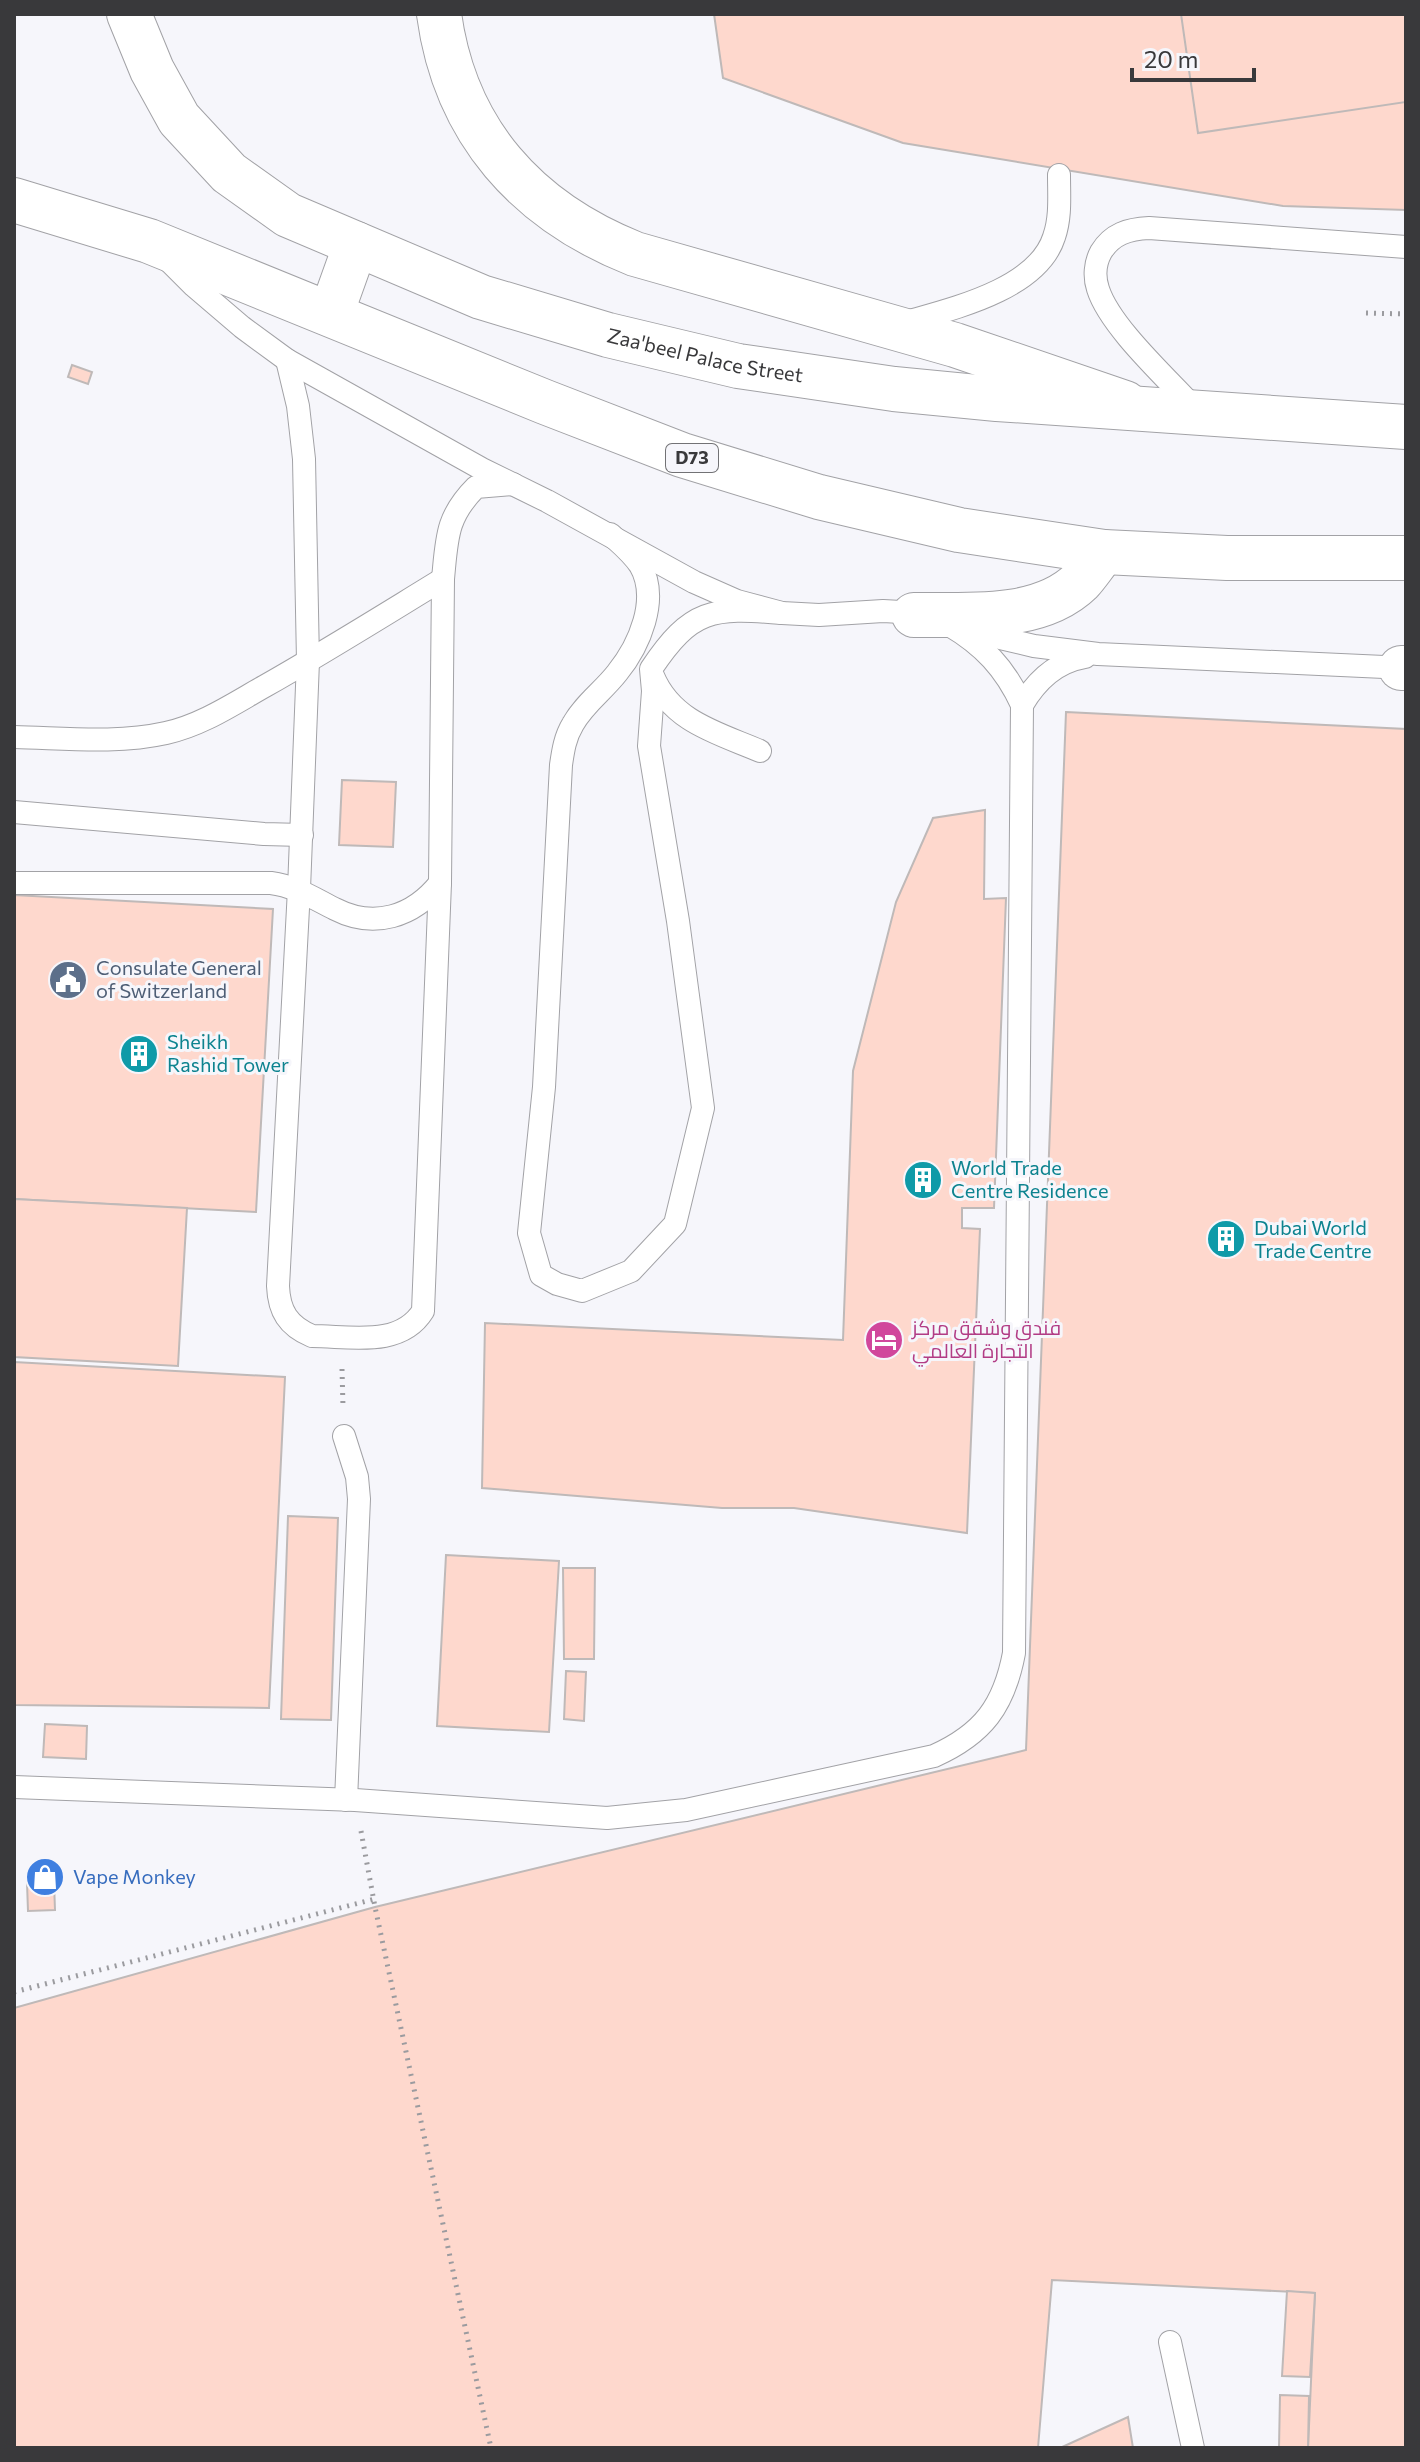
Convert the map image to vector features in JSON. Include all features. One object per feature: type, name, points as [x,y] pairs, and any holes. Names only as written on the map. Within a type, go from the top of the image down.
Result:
[{"type":"main road","name":"Zaa'beel Palace Street","points":[[129,14],[152,70],[179,119],[229,173],[288,215],[481,297],[608,335],[738,366],[924,392],[1406,427]]},
{"type":"main road","points":[[439,14],[452,73],[466,108],[485,141],[536,198],[566,221],[599,240],[635,254],[1018,365],[1142,410]]},
{"type":"main road","name":"D73","points":[[14,200],[149,241],[682,455],[804,492],[959,530],[1104,552],[1227,558],[1406,558]]},
{"type":"main road","points":[[331,314],[356,244]]},
{"type":"main road","points":[[932,620],[1015,611],[1038,605],[1079,583],[1104,552]]},
{"type":"lane","points":[[892,326],[960,306],[1015,282],[1035,268],[1046,255],[1058,224],[1059,175]]},
{"type":"lane","points":[[1200,414],[1124,331],[1098,289],[1095,274],[1098,258],[1118,234],[1149,228],[1406,247]]},
{"type":"lane","points":[[149,241],[194,286],[287,360],[694,582],[737,601],[782,613]]},
{"type":"lane","points":[[287,360],[298,406],[304,459],[308,661],[278,1297],[285,1317],[302,1332],[312,1336],[391,1336],[404,1332],[423,1311],[426,1297],[440,883],[443,579],[447,532],[461,502],[476,487],[513,484]]},
{"type":"lane","points":[[610,534],[642,568],[647,615],[629,658],[584,708],[564,744],[544,1087],[529,1233],[541,1275],[557,1284],[582,1291],[631,1271],[675,1224],[703,1108],[678,921],[649,746],[653,691],[651,669],[682,628],[707,615],[732,609],[819,615],[883,611],[1034,646],[1098,654],[1404,668]]},
{"type":"lane","points":[[14,737],[121,739],[168,733],[213,716],[443,579]]},
{"type":"lane","points":[[14,1787],[350,1800],[607,1818],[686,1810],[934,1756],[973,1733],[1002,1697],[1014,1653],[1022,705],[1013,684],[986,650],[932,620]]},
{"type":"lane","points":[[1022,705],[1032,689],[1061,664],[1098,654]]},
{"type":"lane","points":[[651,669],[659,690],[672,708],[690,721],[760,751]]},
{"type":"lane","points":[[14,812],[302,835]]},
{"type":"lane","points":[[14,883],[271,883],[299,889],[354,917],[374,920],[412,910],[428,899],[440,883]]},
{"type":"lane","points":[[344,1436],[357,1477],[359,1499],[350,1800]]},
{"type":"lane","points":[[1170,2342],[1193,2448]]},
{"type":"path","points":[[1366,313],[1406,314]]},
{"type":"path","points":[[340,1336],[344,1436]]},
{"type":"path","points":[[350,1800],[375,1899],[491,2448]]},
{"type":"path","points":[[14,1992],[375,1899]]},
{"type":"building","points":[[714,14],[1406,14],[1406,210],[1283,206],[903,143],[723,78]]},
{"type":"building","points":[[1181,14],[1406,14],[1406,102],[1198,133]]},
{"type":"building","points":[[72,365],[92,372],[88,384],[68,377]]},
{"type":"building","name":"Dubai World Trade Centre","points":[[1066,712],[1406,729],[1406,2448],[1308,2448],[1315,2293],[1052,2280],[1038,2448],[14,2448],[14,2008],[375,1907],[1026,1750]]},
{"type":"building","points":[[342,780],[396,782],[393,847],[339,845]]},
{"type":"building","name":"World Trade Centre Residence","points":[[985,810],[984,899],[1006,898],[994,1208],[962,1208],[962,1228],[980,1229],[967,1533],[794,1508],[722,1508],[482,1488],[485,1323],[843,1340],[853,1071],[896,902],[933,818]]},
{"type":"building","name":"Sheikh Rashid Tower","points":[[14,895],[273,909],[256,1212],[14,1199]]},
{"type":"building","points":[[14,1199],[187,1208],[178,1366],[14,1357]]},
{"type":"building","points":[[14,1362],[285,1377],[269,1708],[14,1705]]},
{"type":"building","points":[[288,1516],[338,1518],[331,1720],[281,1719]]},
{"type":"building","points":[[446,1555],[559,1561],[549,1732],[437,1726]]},
{"type":"building","points":[[563,1568],[595,1568],[594,1659],[564,1659]]},
{"type":"building","points":[[566,1671],[586,1672],[584,1721],[564,1719]]},
{"type":"building","points":[[45,1724],[87,1726],[86,1759],[43,1757]]},
{"type":"building","points":[[54,1882],[55,1910],[28,1911],[27,1883]]},
{"type":"building","points":[[1287,2291],[1315,2293],[1310,2377],[1282,2376]]},
{"type":"building","points":[[1280,2395],[1309,2396],[1308,2448],[1279,2448]]},
{"type":"building","points":[[1128,2417],[1133,2448],[1060,2448]]},
{"type":"place","name":"Consulate General of Switzerland","points":[[68,980]]},
{"type":"place","name":"Sheikh Rashid Tower","points":[[139,1054]]},
{"type":"place","name":"World Trade Centre Residence","points":[[923,1180]]},
{"type":"place","name":"Dubai World Trade Centre","points":[[1226,1239]]},
{"type":"place","name":"فندق وشقق مركز التجارة العالمي","points":[[884,1340]]},
{"type":"place","name":"Vape Monkey","points":[[45,1877]]}]
